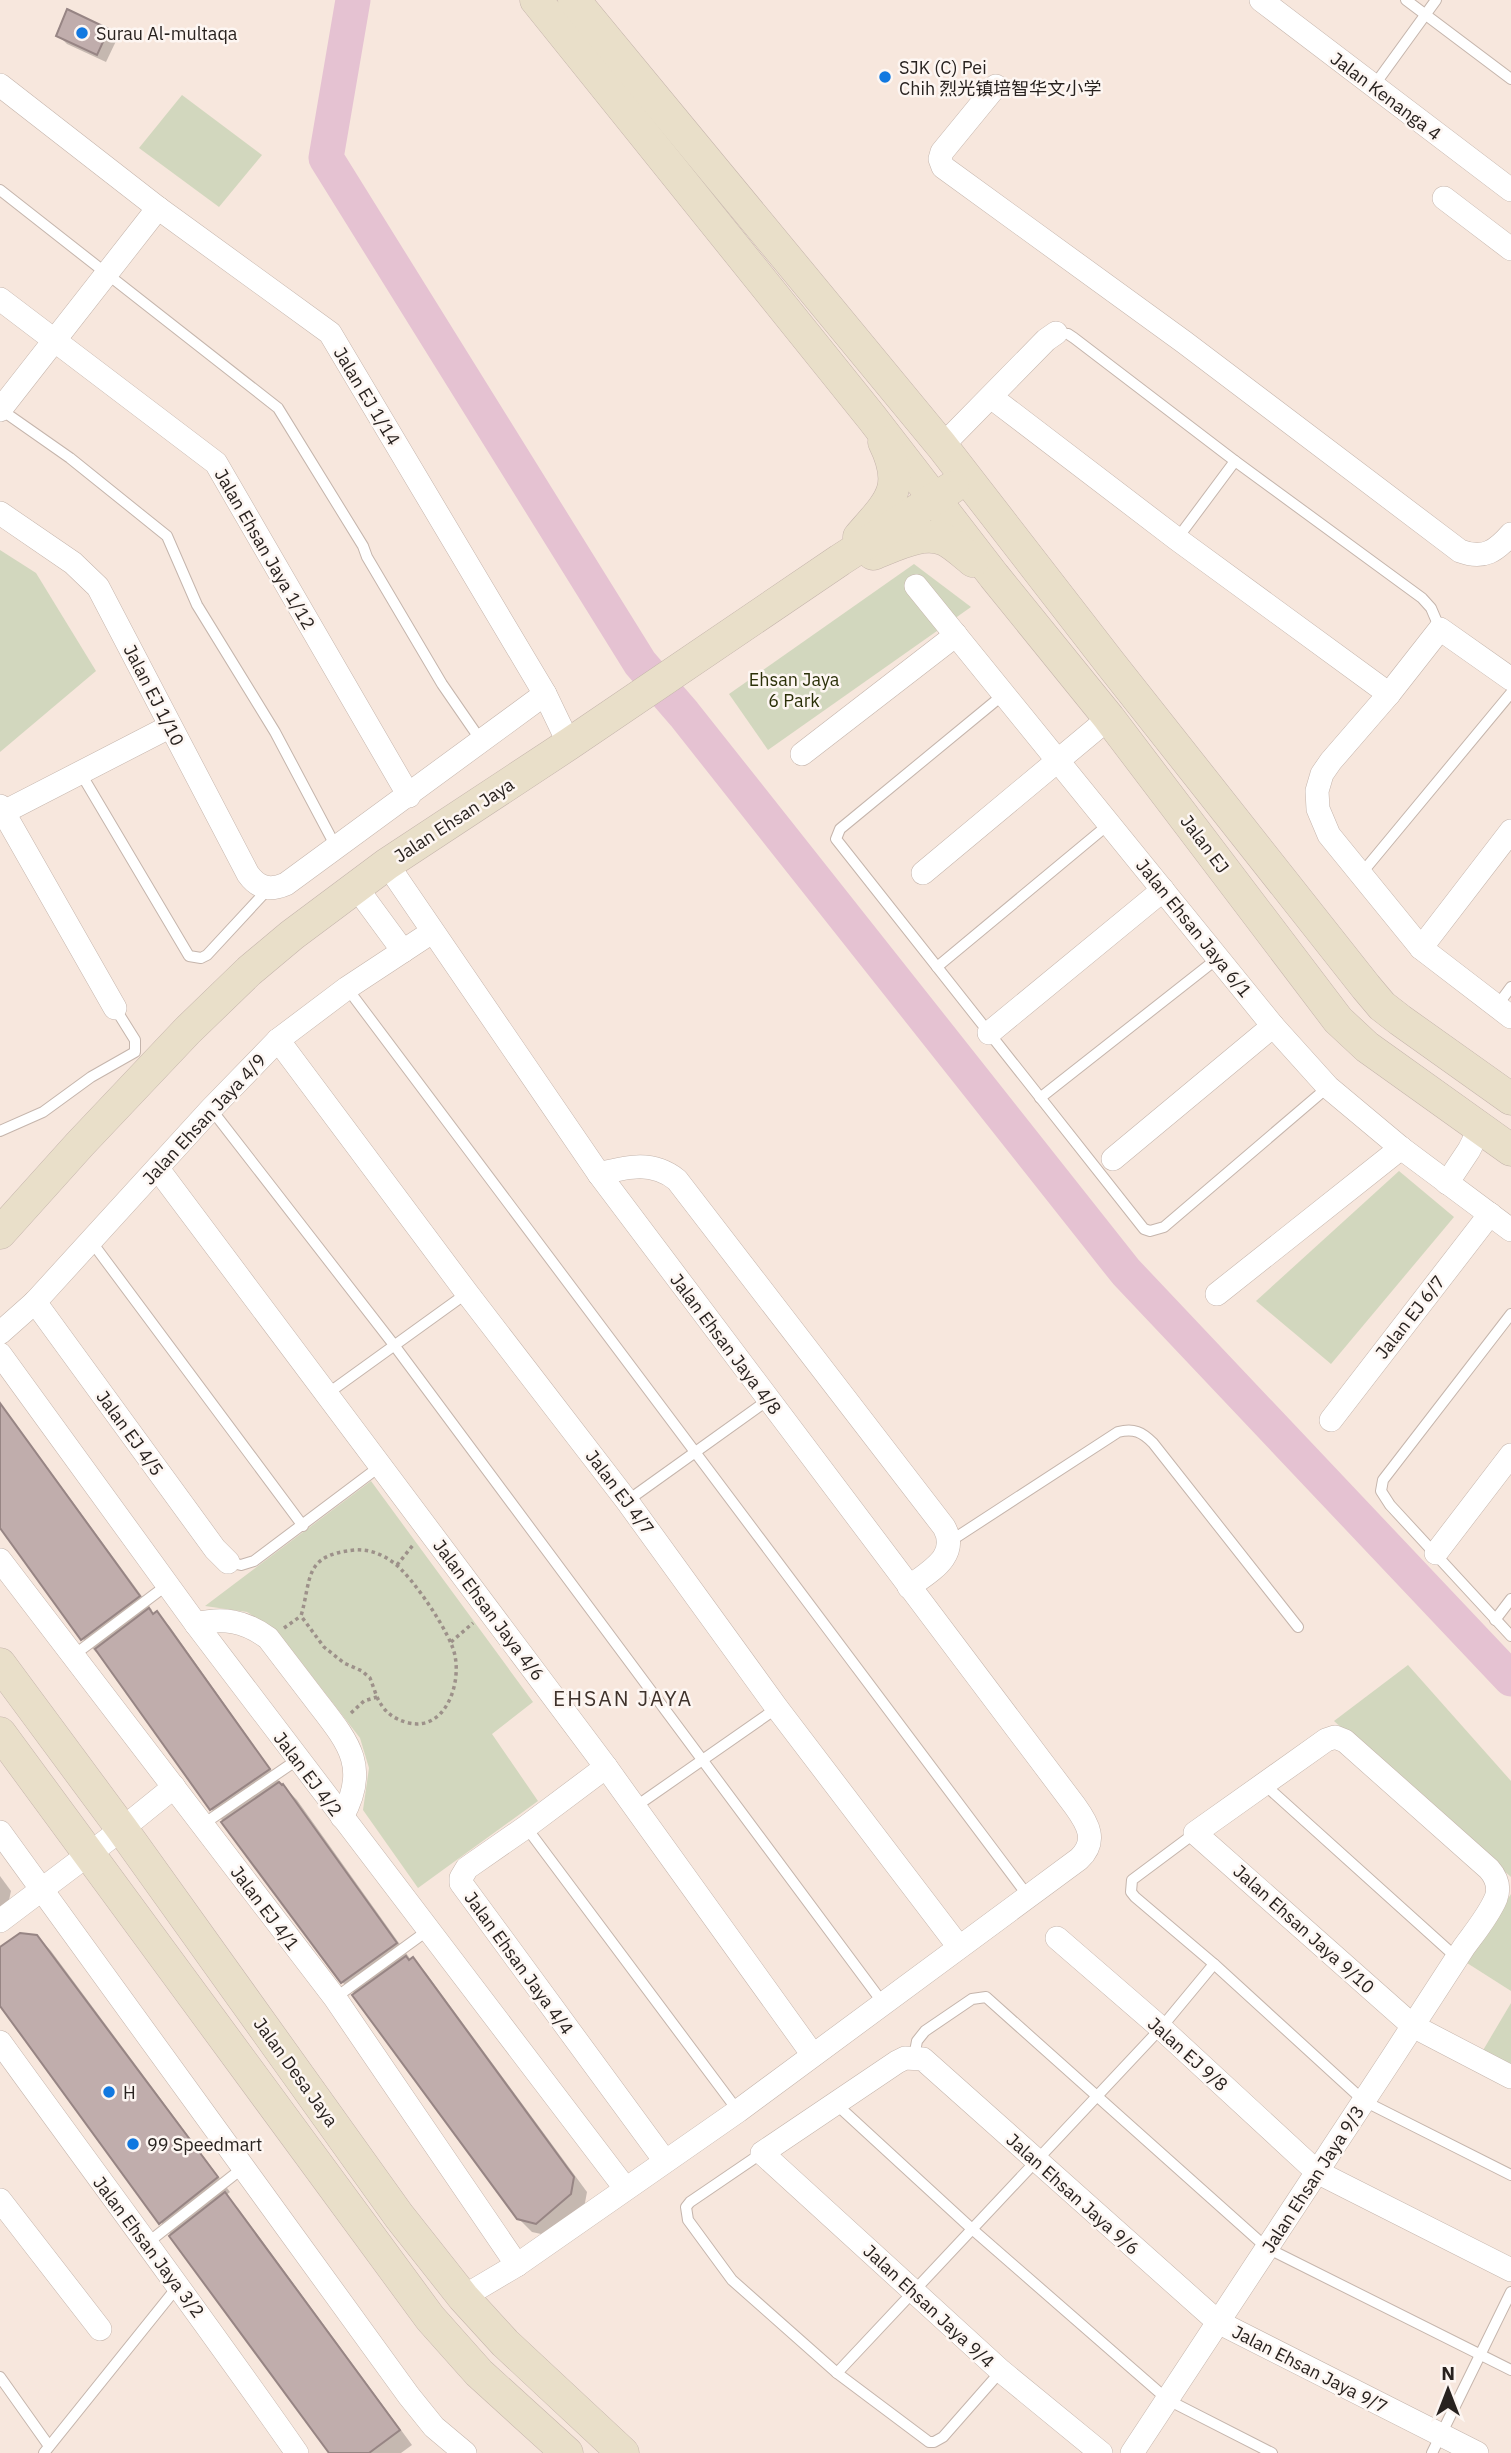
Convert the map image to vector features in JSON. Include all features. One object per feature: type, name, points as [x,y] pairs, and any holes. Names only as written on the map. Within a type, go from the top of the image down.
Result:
[{"type":"main road","points":[[536,0],[872,418],[894,465],[894,489],[884,508],[831,567]]},
{"type":"main road","name":"Jalan EJ","points":[[574,0],[942,446],[1382,1006],[1511,1099]]},
{"type":"main road","name":"Jalan EJ","points":[[872,418],[993,576],[1109,718],[1338,1020],[1367,1047],[1500,1136]]},
{"type":"main road","name":"Jalan Ehsan Jaya","points":[[0,1233],[131,1090],[249,971],[356,887],[718,642],[966,479]]},
{"type":"main road","points":[[831,567],[909,540],[929,537],[946,541],[993,576]]},
{"type":"main road","name":"Jalan Desa Jaya","points":[[0,1664],[122,1829],[383,2194],[463,2297],[505,2343],[623,2453]]},
{"type":"main road","points":[[0,1733],[430,2318],[479,2373],[566,2453]]},
{"type":"street","name":"Jalan Kenanga 4","points":[[1261,0],[1511,190]]},
{"type":"street","name":"Jalan EJ 1/14","points":[[0,85],[158,208],[330,333],[545,694],[582,736]]},
{"type":"street","points":[[996,86],[942,152],[940,159],[943,167],[1184,342],[1460,551],[1469,555],[1489,554],[1498,549],[1511,534]]},
{"type":"street","points":[[1444,198],[1511,249]]},
{"type":"street","points":[[0,409],[158,208]]},
{"type":"street","name":"Jalan Ehsan Jaya 1/12","points":[[0,299],[216,463],[409,796]]},
{"type":"street","points":[[942,446],[1056,333]]},
{"type":"street","points":[[991,397],[1177,539],[1389,694]]},
{"type":"street","name":"Jalan EJ 1/10","points":[[0,513],[73,563],[98,587],[248,874],[261,886],[277,886]]},
{"type":"street","name":"Jalan Ehsan Jaya 6/1","points":[[916,586],[1273,1026],[1328,1087],[1401,1148],[1511,1230]]},
{"type":"street","points":[[1504,1012],[1421,948],[1329,835],[1318,809],[1317,791],[1322,774],[1331,761],[1440,629],[1511,679]]},
{"type":"street","points":[[802,754],[956,635]]},
{"type":"street","points":[[277,886],[409,796],[545,694]]},
{"type":"street","points":[[923,873],[1109,718]]},
{"type":"street","points":[[116,1008],[1,810],[169,727]]},
{"type":"street","points":[[1421,948],[1511,831]]},
{"type":"street","name":"Jalan Ehsan Jaya 4/8","points":[[387,864],[599,1174],[1080,1812],[1090,1829],[1089,1846],[1085,1853],[1028,1896]]},
{"type":"street","points":[[356,887],[403,951]]},
{"type":"street","points":[[989,1033],[1163,890]]},
{"type":"street","name":"Jalan Ehsan Jaya 4/9","points":[[0,1333],[35,1302],[211,1109],[278,1040],[347,988],[432,932]]},
{"type":"street","points":[[1113,1159],[1273,1026]]},
{"type":"street","name":"Jalan EJ 4/7","points":[[278,1040],[627,1501],[777,1708],[959,1947]]},
{"type":"street","points":[[1447,1183],[1469,1150],[1500,1136]]},
{"type":"street","points":[[1217,1294],[1401,1148]]},
{"type":"street","points":[[599,1174],[645,1166],[668,1172],[677,1180],[944,1527],[949,1542],[945,1558],[909,1587]]},
{"type":"street","name":"Jalan Ehsan Jaya 4/6","points":[[158,1169],[606,1767],[813,2055]]},
{"type":"street","name":"Jalan EJ 6/7","points":[[1331,1420],[1490,1214]]},
{"type":"street","name":"Jalan EJ 4/5","points":[[35,1302],[215,1549],[228,1562]]},
{"type":"street","name":"Jalan EJ 4/2","points":[[0,1353],[297,1760],[625,2188]]},
{"type":"street","points":[[1436,1553],[1511,1455]]},
{"type":"street","name":"Jalan EJ 4/1","points":[[0,1560],[335,1998],[517,2265]]},
{"type":"street","points":[[196,1624],[222,1619],[257,1630],[269,1639],[336,1726],[349,1747],[356,1772],[354,1790],[342,1817]]},
{"type":"street","name":"Jalan Ehsan Jaya 9/3","points":[[1132,2453],[1496,1897],[1497,1882],[1489,1869],[1345,1741],[1335,1737],[1326,1740],[1265,1785]]},
{"type":"street","name":"Jalan Ehsan Jaya 4/4","points":[[606,1767],[467,1868],[461,1883],[665,2161]]},
{"type":"street","points":[[1195,1833],[1265,1785]]},
{"type":"street","points":[[0,1921],[174,1787]]},
{"type":"street","points":[[0,1832],[422,2414],[465,2453]]},
{"type":"street","name":"Jalan Ehsan Jaya 9/10","points":[[1195,1833],[1413,2026],[1511,2077]]},
{"type":"street","points":[[463,2297],[517,2265],[738,2111],[1028,1896]]},
{"type":"street","name":"Jalan EJ 9/8","points":[[1057,1938],[1161,2028],[1317,2172],[1511,2270]]},
{"type":"street","name":"Jalan Ehsan Jaya 3/2","points":[[0,2042],[297,2453]]},
{"type":"street","points":[[762,2153],[897,2062],[922,2060]]},
{"type":"street","name":"Jalan Ehsan Jaya 9/6","points":[[922,2060],[1218,2322]]},
{"type":"street","name":"Jalan Ehsan Jaya 9/4","points":[[762,2153],[1001,2371],[1101,2453]]},
{"type":"street","points":[[0,2200],[100,2329]]},
{"type":"street","name":"Jalan Ehsan Jaya 9/7","points":[[1218,2322],[1436,2444],[1478,2453]]},
{"type":"lane","points":[[1406,0],[1511,79]]},
{"type":"lane","points":[[1373,87],[1436,0]]},
{"type":"lane","points":[[0,190],[278,408],[363,546],[442,684],[482,742]]},
{"type":"lane","points":[[1056,333],[1068,334],[1074,338],[1235,461],[1422,598],[1431,608],[1440,629]]},
{"type":"lane","points":[[0,409],[70,458],[167,536],[197,605],[275,732],[336,847]]},
{"type":"lane","points":[[1177,539],[1235,461]]},
{"type":"lane","points":[[1361,874],[1511,693]]},
{"type":"lane","points":[[1004,694],[836,835],[838,842],[1144,1229],[1150,1231],[1164,1227],[1328,1087]]},
{"type":"lane","points":[[79,772],[189,956],[201,958],[207,955],[277,886]]},
{"type":"lane","points":[[937,967],[1109,824]]},
{"type":"lane","points":[[1040,1098],[1218,958]]},
{"type":"lane","points":[[1504,1012],[1511,987]]},
{"type":"lane","points":[[347,988],[1028,1896]]},
{"type":"lane","points":[[0,1131],[43,1112],[91,1077],[135,1052],[135,1040],[116,1008]]},
{"type":"lane","points":[[211,1109],[394,1345],[883,2003]]},
{"type":"lane","points":[[91,1241],[303,1526]]},
{"type":"lane","points":[[327,1395],[467,1293]]},
{"type":"lane","points":[[1511,1314],[1381,1485],[1382,1496],[1511,1636]]},
{"type":"lane","points":[[627,1501],[768,1400]]},
{"type":"lane","points":[[949,1542],[1118,1432],[1129,1429],[1139,1431],[1153,1443],[1298,1627]]},
{"type":"lane","points":[[228,1562],[242,1566],[254,1561],[379,1467]]},
{"type":"lane","points":[[74,1655],[167,1585]]},
{"type":"lane","points":[[1495,1620],[1511,1600]]},
{"type":"lane","points":[[635,1807],[777,1708]]},
{"type":"lane","points":[[202,1825],[297,1760]]},
{"type":"lane","points":[[1265,1785],[1457,1958]]},
{"type":"lane","points":[[526,1827],[738,2111]]},
{"type":"lane","points":[[1195,1833],[1132,1880],[1131,1892],[1364,2101],[1511,2175]]},
{"type":"lane","points":[[335,1998],[427,1931]]},
{"type":"lane","points":[[838,2373],[1161,2028],[1214,1964]]},
{"type":"lane","points":[[922,2060],[917,2041],[925,2031],[972,1999],[986,1997],[1267,2248],[1511,2370]]},
{"type":"lane","points":[[836,2104],[972,2229],[1168,2400],[1272,2453]]},
{"type":"lane","points":[[762,2153],[690,2202],[685,2214],[733,2280],[838,2373],[924,2439],[934,2442],[943,2437],[1001,2371]]},
{"type":"lane","points":[[146,2244],[244,2167]]},
{"type":"lane","points":[[0,2377],[46,2450],[178,2286]]},
{"type":"lane","points":[[1436,2444],[1511,2292]]},
{"type":"path","points":[[368,1550],[397,1564],[451,1642],[456,1670],[444,1712],[431,1721],[407,1723],[382,1709],[377,1698],[370,1678],[324,1647],[301,1616],[306,1582],[313,1568],[323,1559],[338,1553],[368,1550]]},
{"type":"path","points":[[451,1642],[489,1609]]},
{"type":"path","points":[[336,1726],[365,1701],[377,1698]]},
{"type":"green space","points":[[182,95],[262,155],[219,207],[139,148]]},
{"type":"green space","points":[[0,550],[36,573],[96,671],[0,752]]},
{"type":"green space","name":"Ehsan Jaya 6 Park","points":[[914,564],[971,607],[768,750],[729,694]]},
{"type":"green space","points":[[1399,1171],[1454,1217],[1331,1364],[1256,1301]]},
{"type":"green space","points":[[371,1481],[533,1702],[492,1734],[538,1801],[418,1888],[363,1810],[369,1768],[360,1738],[277,1631],[247,1612],[205,1606]]},
{"type":"green space","points":[[1408,1665],[1511,1781],[1511,1877],[1334,1721]]},
{"type":"green space","points":[[1511,1894],[1511,1991],[1467,1963]]},
{"type":"green space","points":[[1511,2003],[1511,2067],[1482,2052]]},
{"type":"building","name":"Surau Al-multaqa","points":[[67,9],[109,29],[97,55],[56,36]]},
{"type":"building","points":[[0,1403],[140,1596],[81,1640],[0,1528]]},
{"type":"building","points":[[149,1608],[153,1614],[157,1611],[270,1769],[210,1810],[95,1649]]},
{"type":"building","points":[[279,1782],[397,1943],[341,1983],[221,1822]]},
{"type":"building","name":"H","points":[[20,1933],[37,1935],[218,2177],[159,2224],[0,2006],[0,1947]]},
{"type":"building","points":[[406,1956],[409,1960],[413,1957],[574,2177],[571,2194],[536,2224],[517,2219],[352,1995]]},
{"type":"building","points":[[225,2192],[400,2430],[369,2453],[329,2453],[169,2236]]},
{"type":"waterway","points":[[353,0],[326,158],[640,663],[684,714],[1126,1272],[1511,1679]]},
{"type":"place","name":"Surau Al-multaqa","points":[[82,33]]},
{"type":"place","name":"SJK (C) Pei Chih 烈光镇培智华文小学","points":[[885,77]]},
{"type":"place","name":"H","points":[[109,2092]]},
{"type":"place","name":"99 Speedmart","points":[[133,2144]]},
{"type":"district","name":"EHSAN JAYA","points":[[623,1698]]}]
